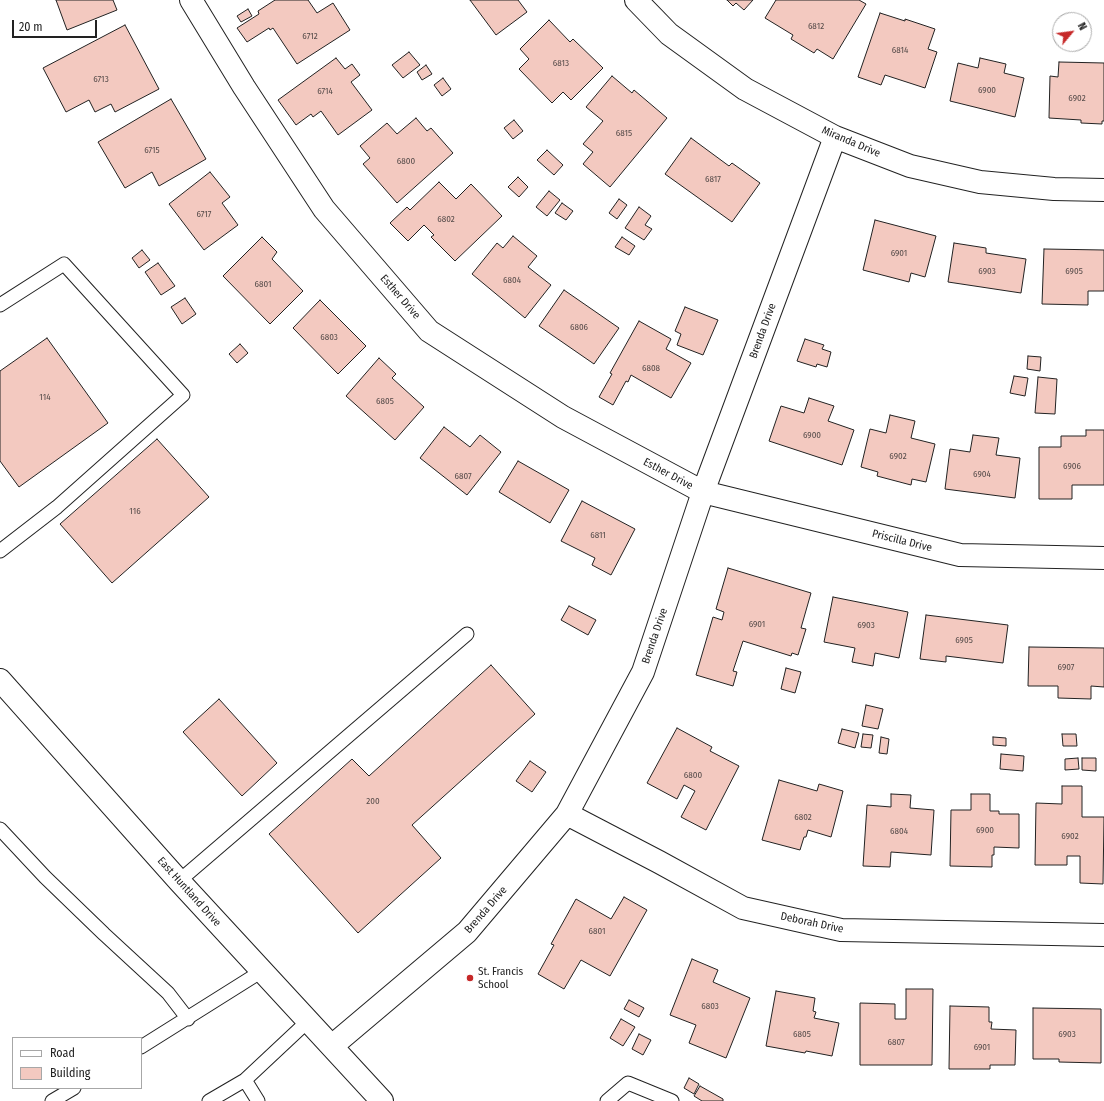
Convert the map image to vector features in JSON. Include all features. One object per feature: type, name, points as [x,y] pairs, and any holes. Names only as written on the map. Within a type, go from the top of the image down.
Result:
[{"type":"street","name":"Esther Drive","points":[[191,0],[244,86],[324,209],[429,331],[563,417],[703,492]]},
{"type":"street","name":"Miranda Drive","points":[[636,0],[669,34],[745,89],[835,137],[910,166],[980,182],[1054,189],[1104,190]]},
{"type":"street","name":"Brenda Drive","points":[[332,1046],[467,932],[568,814],[643,672],[703,492],[835,137]]},
{"type":"street","name":"Priscilla Drive","points":[[703,492],[960,555],[1104,558]]},
{"type":"street","name":"East Huntland Drive","points":[[0,680],[179,881],[382,1101]]},
{"type":"street","name":"Deborah Drive","points":[[568,814],[743,908],[841,930],[1104,935]]},
{"type":"lane","points":[[0,305],[64,264],[182,395],[58,508],[2,544]]},
{"type":"lane","points":[[179,881],[467,634]]},
{"type":"lane","points":[[0,829],[45,877],[168,993],[188,1019]]},
{"type":"lane","points":[[142,1046],[188,1019],[262,971]]},
{"type":"lane","points":[[209,1101],[245,1080],[308,1021]]},
{"type":"lane","points":[[245,1080],[258,1101]]},
{"type":"lane","points":[[607,1101],[628,1083],[672,1101]]},
{"type":"lane","points":[[52,1101],[72,1089]]},
{"type":"building","points":[[56,0],[113,0],[117,10],[67,30]]},
{"type":"building","points":[[275,0],[308,0],[317,13],[333,3],[350,30],[297,64],[273,28],[270,30],[269,28],[247,42],[237,28],[259,14],[258,11]]},
{"type":"building","points":[[470,0],[518,0],[527,12],[496,35]]},
{"type":"building","points":[[727,0],[753,0],[744,10],[736,3],[733,6]]},
{"type":"building","points":[[776,0],[859,0],[866,4],[833,59],[817,49],[814,53],[791,39],[793,35],[765,18]]},
{"type":"building","points":[[248,9],[252,16],[241,22],[237,16]]},
{"type":"building","points":[[880,13],[905,21],[905,19],[935,29],[928,49],[937,52],[925,88],[885,75],[881,85],[858,77]]},
{"type":"building","points":[[549,20],[570,42],[573,39],[603,68],[571,100],[563,92],[552,103],[519,69],[529,59],[520,49]]},
{"type":"building","points":[[125,25],[159,89],[115,112],[111,104],[95,112],[89,100],[66,112],[43,68]]},
{"type":"building","points":[[409,52],[420,65],[403,78],[392,65]]},
{"type":"building","points":[[336,58],[345,69],[352,64],[360,75],[351,82],[372,110],[338,135],[321,111],[313,117],[311,114],[296,125],[278,100]]},
{"type":"building","points":[[980,58],[1006,64],[1004,73],[1024,78],[1015,117],[950,101],[958,63],[978,68]]},
{"type":"building","points":[[1059,62],[1104,63],[1104,121],[1102,121],[1102,124],[1081,123],[1081,120],[1049,118],[1050,76],[1058,77]]},
{"type":"building","points":[[426,65],[432,74],[422,80],[417,72]]},
{"type":"building","points":[[612,76],[632,93],[634,90],[667,118],[610,187],[583,164],[593,152],[583,144],[603,121],[586,107]]},
{"type":"building","points":[[443,78],[451,89],[442,96],[434,85]]},
{"type":"building","points":[[171,99],[206,159],[159,186],[152,172],[125,188],[98,142]]},
{"type":"building","points":[[416,118],[427,131],[431,128],[453,153],[397,203],[363,164],[370,158],[360,146],[387,123],[397,134]]},
{"type":"building","points":[[514,120],[523,131],[513,139],[504,128]]},
{"type":"building","points":[[691,138],[729,166],[732,163],[760,183],[732,222],[665,174]]},
{"type":"building","points":[[547,150],[563,165],[554,175],[537,160]]},
{"type":"building","points":[[210,172],[230,197],[222,203],[238,225],[204,250],[169,204]]},
{"type":"building","points":[[518,177],[528,187],[519,197],[508,187]]},
{"type":"building","points":[[439,182],[456,199],[471,184],[502,216],[455,261],[431,237],[434,235],[424,225],[408,241],[390,223],[407,207],[410,210]]},
{"type":"building","points":[[549,191],[560,200],[547,216],[536,207]]},
{"type":"building","points":[[619,199],[627,205],[617,219],[609,213]]},
{"type":"building","points":[[562,203],[573,211],[566,220],[555,213]]},
{"type":"building","points":[[639,207],[651,216],[645,225],[652,229],[644,240],[625,228]]},
{"type":"building","points":[[875,220],[936,236],[925,277],[911,273],[909,282],[863,270]]},
{"type":"building","points":[[513,236],[537,256],[528,267],[551,285],[525,318],[472,274],[497,243],[503,248]]},
{"type":"building","points":[[262,237],[277,252],[272,259],[303,291],[270,324],[223,276]]},
{"type":"building","points":[[622,237],[635,246],[629,255],[615,247]]},
{"type":"building","points":[[954,243],[986,248],[986,253],[1026,259],[1021,293],[948,282]]},
{"type":"building","points":[[1044,249],[1104,250],[1104,291],[1088,291],[1088,305],[1042,304]]},
{"type":"building","points":[[142,250],[150,260],[139,268],[132,258]]},
{"type":"building","points":[[158,263],[175,286],[161,295],[145,272]]},
{"type":"building","points":[[564,290],[619,328],[594,364],[539,326]]},
{"type":"building","points":[[185,298],[196,314],[182,324],[171,307]]},
{"type":"building","points":[[320,300],[366,346],[338,374],[293,328]]},
{"type":"building","points":[[685,307],[718,320],[703,355],[677,345],[681,334],[675,331]]},
{"type":"building","points":[[639,321],[671,339],[666,349],[691,363],[671,398],[631,375],[628,382],[626,381],[613,405],[599,397],[612,374],[610,373]]},
{"type":"building","points":[[47,338],[108,423],[19,487],[0,461],[0,371]]},
{"type":"building","points":[[805,339],[824,345],[822,349],[831,352],[827,367],[817,364],[816,367],[797,361]]},
{"type":"building","points":[[240,344],[248,353],[237,363],[229,354]]},
{"type":"building","points":[[1028,356],[1041,357],[1040,371],[1027,369]]},
{"type":"building","points":[[379,358],[396,374],[392,378],[424,407],[395,440],[346,396]]},
{"type":"building","points":[[1014,376],[1028,378],[1025,396],[1010,393]]},
{"type":"building","points":[[1038,377],[1057,379],[1055,414],[1035,413]]},
{"type":"building","points":[[809,398],[834,406],[828,421],[854,430],[842,465],[769,441],[781,406],[804,413]]},
{"type":"building","points":[[890,415],[915,421],[911,438],[935,444],[926,482],[912,479],[911,485],[877,476],[878,472],[861,467],[870,429],[886,433]]},
{"type":"building","points":[[444,427],[470,447],[480,435],[501,452],[467,495],[420,458]]},
{"type":"building","points":[[1086,430],[1104,430],[1104,485],[1072,485],[1072,499],[1039,499],[1039,447],[1061,447],[1061,436],[1086,436]]},
{"type":"building","points":[[973,435],[999,438],[996,455],[1020,458],[1015,498],[945,489],[950,449],[970,452]]},
{"type":"building","points":[[157,439],[209,497],[112,583],[60,524]]},
{"type":"building","points":[[518,461],[569,490],[550,523],[499,492]]},
{"type":"building","points":[[582,501],[635,529],[611,575],[592,565],[595,558],[561,541]]},
{"type":"building","points":[[728,568],[811,593],[801,628],[806,629],[798,655],[792,653],[791,656],[743,641],[733,671],[737,672],[733,686],[696,675],[713,617],[722,620],[724,612],[716,609]]},
{"type":"building","points":[[833,597],[908,612],[899,658],[875,653],[873,666],[852,662],[855,648],[824,642]]},
{"type":"building","points":[[569,606],[596,620],[588,635],[561,620]]},
{"type":"building","points":[[926,615],[1008,625],[1003,663],[946,656],[946,662],[920,659]]},
{"type":"building","points":[[1029,647],[1104,648],[1104,687],[1091,686],[1091,699],[1058,698],[1058,686],[1028,686]]},
{"type":"building","points":[[491,665],[535,714],[412,825],[441,858],[358,933],[269,834],[352,759],[369,776]]},
{"type":"building","points":[[786,668],[801,672],[795,693],[781,689]]},
{"type":"building","points":[[219,699],[277,763],[242,796],[183,732]]},
{"type":"building","points":[[866,705],[883,709],[878,729],[862,726]]},
{"type":"building","points":[[677,728],[712,747],[710,751],[739,766],[706,830],[681,817],[695,791],[684,785],[677,799],[647,783]]},
{"type":"building","points":[[842,729],[859,733],[855,748],[838,743]]},
{"type":"building","points":[[863,734],[873,735],[871,748],[861,747]]},
{"type":"building","points":[[1062,734],[1076,734],[1077,746],[1063,746]]},
{"type":"building","points":[[881,737],[889,739],[887,754],[879,753]]},
{"type":"building","points":[[993,737],[1006,738],[1006,746],[993,745]]},
{"type":"building","points":[[1001,754],[1024,756],[1023,771],[1000,769]]},
{"type":"building","points":[[1078,758],[1079,769],[1065,770],[1065,759]]},
{"type":"building","points":[[1082,758],[1096,758],[1096,771],[1082,770]]},
{"type":"building","points":[[530,761],[546,772],[532,792],[516,781]]},
{"type":"building","points":[[779,780],[817,791],[819,784],[843,791],[831,837],[808,830],[800,850],[762,840]]},
{"type":"building","points":[[1062,786],[1082,786],[1082,817],[1104,817],[1103,884],[1080,883],[1080,856],[1067,856],[1067,865],[1035,865],[1036,803],[1062,804]]},
{"type":"building","points":[[891,794],[911,795],[910,808],[934,810],[931,855],[891,852],[890,867],[863,866],[867,805],[891,807]]},
{"type":"building","points":[[971,794],[990,794],[990,811],[999,811],[999,814],[1019,814],[1019,848],[994,847],[992,867],[950,866],[951,810],[971,810]]},
{"type":"building","points":[[624,897],[647,910],[610,976],[581,960],[564,989],[538,974],[554,945],[551,944],[576,899],[611,919]]},
{"type":"building","points":[[692,959],[718,970],[713,982],[750,998],[726,1058],[689,1043],[696,1025],[670,1015]]},
{"type":"building","points":[[906,989],[933,989],[932,1065],[860,1065],[860,1003],[895,1004],[895,1019],[906,1019]]},
{"type":"building","points":[[776,991],[815,998],[813,1011],[816,1012],[814,1018],[839,1023],[832,1056],[766,1046]]},
{"type":"building","points":[[629,1000],[644,1008],[639,1017],[624,1009]]},
{"type":"building","points":[[950,1006],[989,1007],[989,1022],[992,1022],[991,1029],[1016,1030],[1015,1065],[990,1065],[990,1069],[949,1069]]},
{"type":"building","points":[[1033,1008],[1101,1009],[1101,1063],[1059,1062],[1059,1059],[1033,1059]]},
{"type":"building","points":[[621,1019],[635,1027],[623,1046],[610,1038]]},
{"type":"building","points":[[639,1034],[651,1040],[643,1055],[632,1049]]},
{"type":"building","points":[[689,1078],[699,1084],[694,1094],[684,1088]]},
{"type":"building","points":[[700,1086],[723,1099],[723,1101],[702,1101],[694,1096]]},
{"type":"place","name":"St. Francis School","points":[[470,978]]}]
